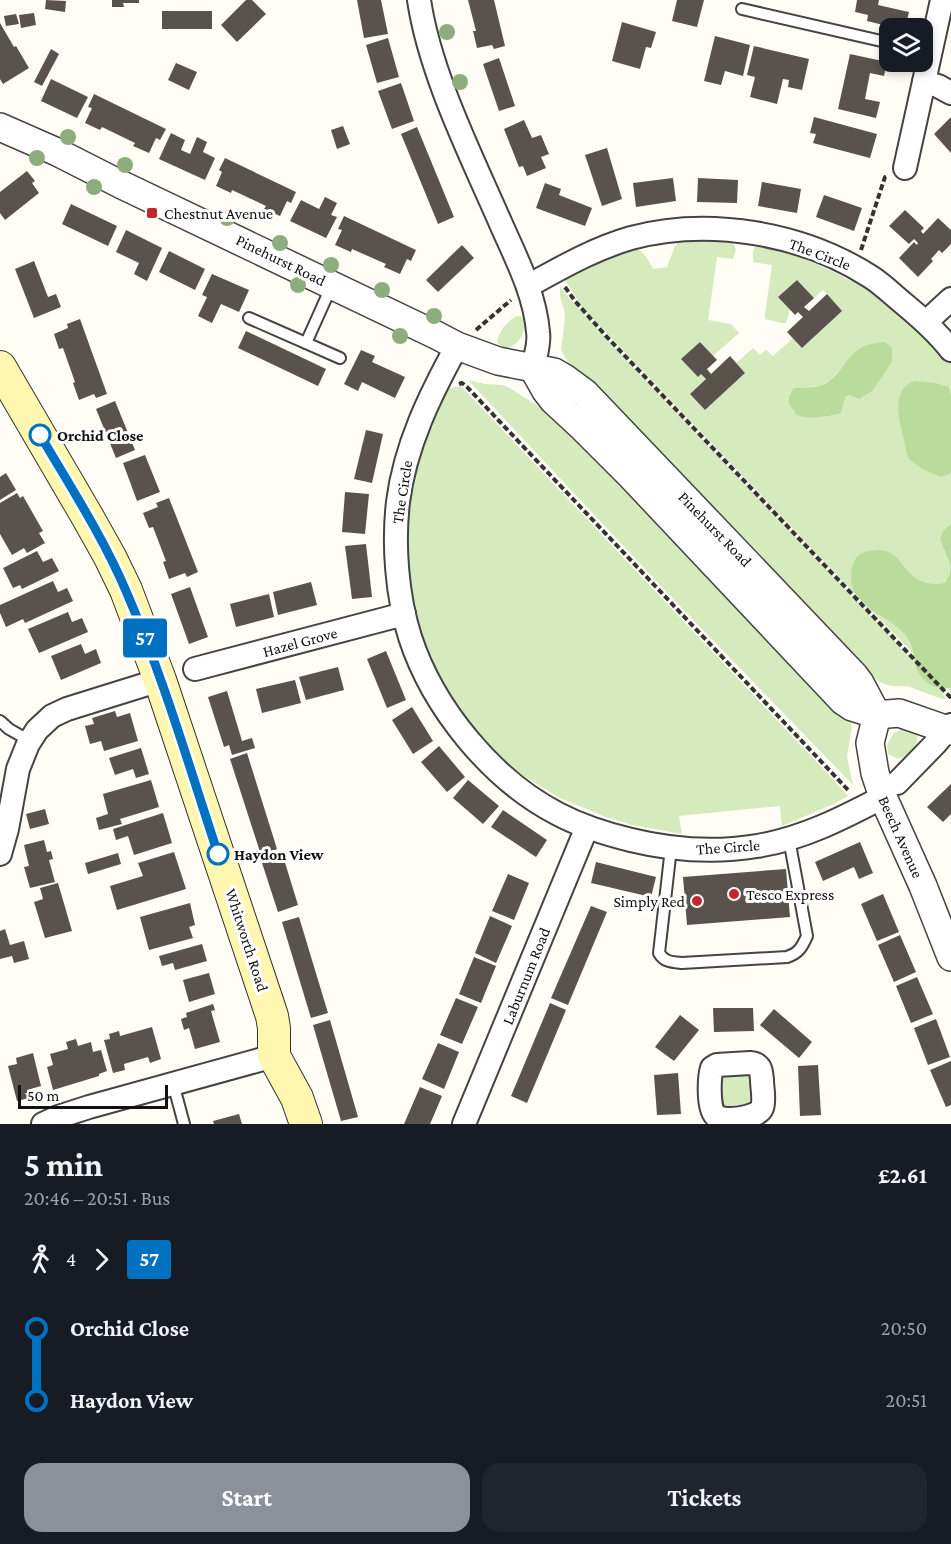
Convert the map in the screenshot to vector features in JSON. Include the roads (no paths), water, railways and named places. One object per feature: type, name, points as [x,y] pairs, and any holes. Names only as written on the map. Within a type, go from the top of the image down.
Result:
[{"type":"main road","name":"Whitworth Road","points":[[0,367],[110,557],[139,623],[272,1016],[274,1056],[297,1098],[306,1124]]},
{"type":"street","points":[[419,0],[442,84],[528,286],[539,334],[532,368]]},
{"type":"street","points":[[933,37],[944,13]]},
{"type":"street","points":[[905,168],[925,72]]},
{"type":"street","points":[[924,82],[951,93]]},
{"type":"street","name":"Pinehurst Road","points":[[0,127],[57,152],[457,346],[498,362],[548,370],[560,375],[582,391],[680,510],[734,567],[854,675],[877,715]]},
{"type":"street","name":"The Circle","points":[[528,286],[572,261],[611,244],[632,238],[692,228],[747,232],[807,247],[855,267],[873,278],[926,322],[951,350]]},
{"type":"street","points":[[926,322],[951,299]]},
{"type":"street","name":"The Circle","points":[[457,346],[437,382],[415,434],[407,458],[398,501],[397,554],[404,614],[410,638],[421,663],[451,717],[480,753],[519,789],[569,820],[625,838],[671,848],[734,849],[789,839],[815,830],[880,796],[950,728]]},
{"type":"street","name":"Hazel Grove","points":[[195,669],[404,614]]},
{"type":"street","points":[[0,854],[18,769],[37,730],[52,716],[67,709],[160,680]]},
{"type":"street","points":[[877,715],[899,713],[950,728]]},
{"type":"street","name":"Beech Avenue","points":[[877,715],[870,743],[880,796],[923,886],[951,957]]},
{"type":"street","name":"Laburnum Road","points":[[464,1124],[587,827]]},
{"type":"street","points":[[43,1124],[89,1107],[274,1056]]},
{"type":"lane","points":[[742,9],[879,40]]},
{"type":"lane","points":[[306,343],[332,285]]},
{"type":"lane","points":[[249,318],[340,358]]},
{"type":"lane","points":[[0,721],[30,741]]},
{"type":"lane","points":[[671,848],[659,953],[662,958],[669,962],[682,963],[787,957],[798,953],[807,936],[789,839]]},
{"type":"lane","points":[[173,1083],[184,1124]]},
{"type":"place","name":"Chestnut Avenue","points":[[152,213]]},
{"type":"place","name":"Orchid Close","points":[[40,435]]},
{"type":"place","name":"Haydon View","points":[[218,854]]},
{"type":"place","name":"Tesco Express","points":[[734,894]]},
{"type":"place","name":"Simply Red","points":[[697,901]]}]
